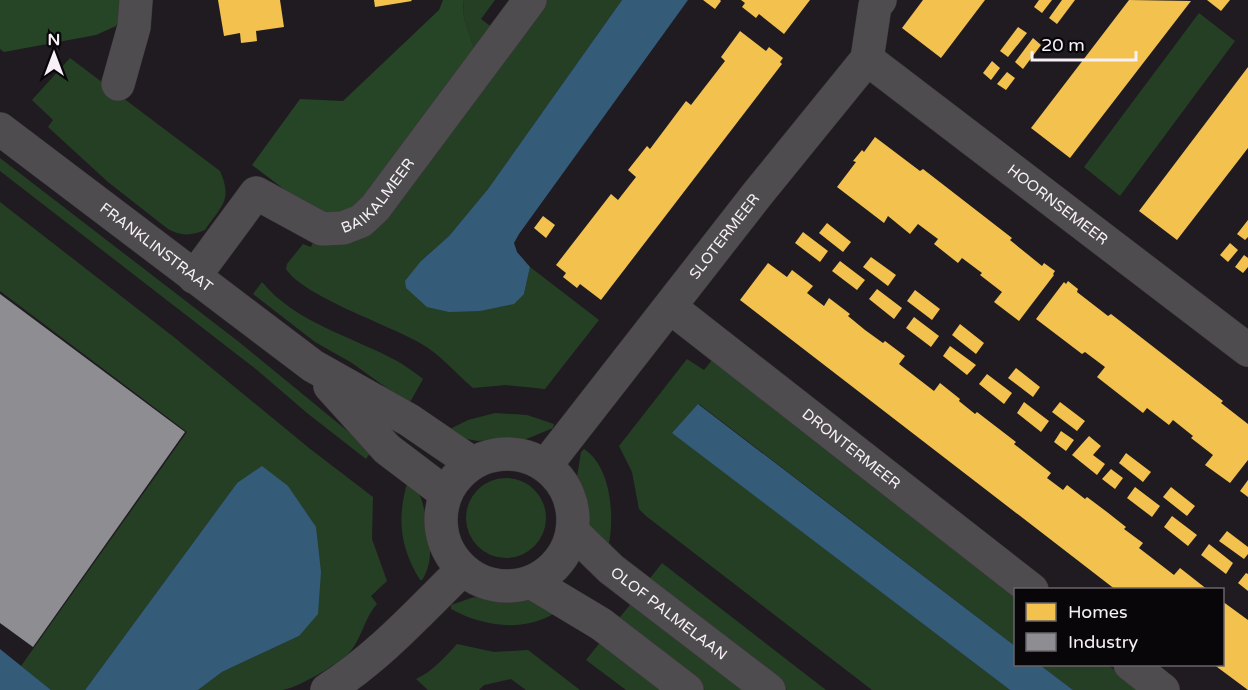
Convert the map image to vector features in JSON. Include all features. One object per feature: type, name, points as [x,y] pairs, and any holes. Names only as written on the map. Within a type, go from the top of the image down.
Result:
[{"type":"street","points":[[118,84],[134,27],[136,0]]},
{"type":"street","name":"BAIKALMEER","points":[[194,277],[256,193],[322,229],[343,228],[361,221],[375,208],[530,0]]},
{"type":"street","points":[[867,59],[875,6],[880,0]]},
{"type":"street","name":"SLOTERMEER","points":[[546,465],[759,192],[867,59]]},
{"type":"street","name":"HOORNSEMEER","points":[[867,59],[1248,350]]},
{"type":"street","name":"FRANKLINSTRAAT","points":[[0,129],[313,366],[409,420],[472,463]]},
{"type":"street","name":"DRONTERMEER","points":[[670,307],[1029,588]]},
{"type":"street","name":"FRANKLINSTRAAT","points":[[313,366],[387,449],[445,493]]},
{"type":"street","points":[[509,453],[528,456],[546,465],[560,478],[569,495],[574,513],[573,532],[565,554],[550,571],[531,582],[507,586],[483,582],[462,570],[449,554],[441,534],[440,513],[445,493],[456,476],[472,463],[490,455],[509,453]]},
{"type":"street","name":"OLOF PALMELAAN","points":[[573,532],[611,569],[769,690]]},
{"type":"street","points":[[327,690],[355,672],[412,621],[462,570]]},
{"type":"street","points":[[531,582],[601,624],[687,690]]},
{"type":"street","points":[[1133,666],[1163,690]]},
{"type":"green space","points":[[0,0],[123,0],[125,12],[116,26],[96,35],[4,52],[0,49]]},
{"type":"green space","points":[[443,0],[463,0],[464,18],[477,57],[371,201],[331,219],[297,199],[252,165],[300,99],[343,101],[439,10]]},
{"type":"green space","points":[[463,0],[495,0],[481,19],[497,31],[477,57],[464,18]]},
{"type":"green space","points":[[547,0],[622,0],[488,189],[449,236],[421,261],[524,294],[530,267],[599,320],[545,389],[506,385],[473,388],[427,347],[328,300],[295,279],[286,269],[287,264],[303,244],[311,247],[315,238],[393,208]]},
{"type":"green space","points":[[1199,13],[1235,41],[1120,196],[1084,167]]},
{"type":"green space","points":[[70,58],[220,171],[224,181],[225,197],[220,209],[205,230],[186,234],[168,229],[108,182],[48,127],[53,120],[32,100]]},
{"type":"green space","points":[[0,158],[239,342],[372,451],[366,459],[257,370],[0,171]]},
{"type":"green space","points":[[0,202],[175,338],[309,448],[373,497],[372,539],[387,581],[371,596],[377,604],[356,643],[342,659],[288,689],[198,690],[222,672],[299,636],[237,483],[85,690],[51,690],[21,666],[187,432],[0,291]]},
{"type":"green space","points":[[262,282],[291,308],[325,328],[397,361],[423,379],[409,404],[352,363],[315,342],[253,294]]},
{"type":"green space","points":[[687,359],[704,370],[712,360],[1014,593],[1014,645],[699,404],[673,433],[1010,690],[872,690],[646,516],[639,509],[632,472],[619,446]]},
{"type":"green space","points":[[495,413],[527,415],[554,424],[553,428],[524,440],[478,441],[461,438],[450,429],[468,420]]},
{"type":"green space","points":[[584,449],[601,468],[606,481],[611,509],[608,548],[592,531],[588,523],[577,477],[581,452]]},
{"type":"green space","points":[[498,478],[514,478],[535,489],[546,510],[546,526],[535,547],[514,558],[498,558],[484,552],[472,540],[466,526],[466,510],[472,496],[484,484]]},
{"type":"green space","points":[[407,483],[417,491],[421,498],[430,540],[427,571],[422,580],[413,568],[402,533],[402,509]]},
{"type":"green space","points":[[662,563],[826,690],[787,690],[647,582]]},
{"type":"green space","points":[[474,597],[495,600],[536,599],[558,611],[532,622],[505,625],[477,620],[451,609],[451,605]]},
{"type":"green space","points":[[634,600],[750,690],[705,690],[616,622]]},
{"type":"green space","points":[[602,640],[673,690],[626,690],[586,660]]},
{"type":"green space","points":[[457,644],[494,652],[528,650],[580,690],[526,690],[511,679],[484,685],[479,690],[428,690],[416,679],[433,668]]},
{"type":"green space","points":[[1041,666],[1109,666],[1141,690],[1073,690]]},
{"type":"water","points":[[622,0],[688,0],[519,234],[514,243],[517,252],[530,267],[524,294],[514,304],[480,311],[449,312],[427,307],[406,288],[405,281],[421,261],[449,236],[488,189]]},
{"type":"water","points":[[698,404],[1014,645],[1014,666],[1041,666],[1073,690],[1010,690],[672,433]]},
{"type":"water","points":[[262,466],[288,486],[316,527],[321,572],[318,614],[299,636],[222,672],[198,690],[85,690],[237,483]]},
{"type":"water","points":[[0,649],[51,690],[0,690]]},
{"type":"building: Homes","points":[[218,0],[280,0],[284,27],[256,31],[257,41],[241,43],[240,33],[224,36]]},
{"type":"building: Homes","points":[[374,0],[411,0],[412,1],[375,7]]},
{"type":"building: Homes","points":[[703,0],[720,0],[721,1],[715,9]]},
{"type":"building: Homes","points":[[741,0],[810,0],[784,34],[759,14],[756,18],[742,7],[745,3]]},
{"type":"building: Homes","points":[[923,0],[985,0],[941,58],[902,28]]},
{"type":"building: Homes","points":[[1039,0],[1052,0],[1042,13],[1034,7]]},
{"type":"building: Homes","points":[[1062,0],[1075,0],[1057,24],[1049,18]]},
{"type":"building: Homes","points":[[1129,0],[1191,1],[1070,158],[1031,128]]},
{"type":"building: Homes","points":[[1207,0],[1230,0],[1221,11]]},
{"type":"building: Homes","points":[[1018,27],[1027,33],[1008,57],[1000,51]]},
{"type":"building: Homes","points":[[740,31],[766,51],[769,47],[783,58],[780,62],[782,64],[601,300],[580,284],[577,288],[563,277],[566,273],[556,265],[611,194],[618,200],[636,177],[628,170],[647,146],[650,149],[686,101],[691,105],[725,61],[721,57]]},
{"type":"building: Homes","points":[[1033,38],[1041,45],[1023,69],[1015,62]]},
{"type":"building: Homes","points":[[992,61],[1000,68],[991,80],[983,73]]},
{"type":"building: Homes","points":[[1248,67],[1248,148],[1177,240],[1139,211]]},
{"type":"building: Homes","points":[[1007,72],[1015,78],[1006,90],[997,84]]},
{"type":"building: Homes","points":[[875,137],[920,171],[923,169],[1012,238],[1010,240],[1042,266],[1044,263],[1055,271],[1019,321],[994,302],[1002,292],[962,258],[958,263],[934,244],[938,239],[918,224],[910,234],[888,216],[884,223],[837,187],[856,162],[853,161],[862,150],[864,152]]},
{"type":"building: Homes","points":[[543,216],[555,225],[546,238],[534,228]]},
{"type":"building: Homes","points":[[1248,220],[1248,237],[1245,240],[1237,234]]},
{"type":"building: Homes","points":[[827,223],[851,242],[843,252],[819,233]]},
{"type":"building: Homes","points":[[803,232],[828,251],[820,262],[795,243]]},
{"type":"building: Homes","points":[[1230,243],[1238,250],[1228,262],[1220,255]]},
{"type":"building: Homes","points":[[1244,255],[1248,258],[1248,267],[1243,273],[1235,267]]},
{"type":"building: Homes","points":[[871,257],[896,275],[888,286],[863,267]]},
{"type":"building: Homes","points":[[840,261],[865,280],[857,290],[832,271]]},
{"type":"building: Homes","points":[[768,263],[787,277],[792,270],[813,286],[807,293],[824,306],[829,298],[850,314],[848,316],[865,330],[905,356],[899,364],[934,391],[940,383],[975,414],[977,412],[1016,442],[1014,444],[1051,473],[1047,478],[1063,490],[1067,485],[1085,499],[1087,497],[1126,527],[1124,529],[1143,543],[1139,548],[1174,575],[1180,568],[1205,588],[1113,588],[740,300]]},
{"type":"building: Homes","points":[[1068,281],[1078,289],[1077,292],[1108,316],[1111,314],[1223,401],[1221,403],[1248,424],[1248,460],[1230,483],[1205,465],[1213,455],[1191,438],[1193,436],[1173,420],[1169,425],[1147,408],[1143,413],[1097,377],[1105,367],[1085,352],[1082,354],[1036,319],[1064,282],[1066,284]]},
{"type":"building: Homes","points":[[877,289],[902,308],[894,319],[869,299]]},
{"type":"building: Homes","points":[[915,290],[940,309],[932,320],[907,301]]},
{"type":"building: Homes","points":[[914,317],[939,336],[931,347],[906,328]]},
{"type":"building: Homes","points":[[960,324],[984,343],[976,354],[952,335]]},
{"type":"building: Homes","points":[[950,346],[976,365],[967,375],[943,356]]},
{"type":"building: Homes","points":[[1016,368],[1040,387],[1033,397],[1008,378]]},
{"type":"building: Homes","points":[[987,374],[1012,393],[1004,404],[979,384]]},
{"type":"building: Homes","points":[[1024,402],[1049,421],[1041,432],[1017,413]]},
{"type":"building: Homes","points":[[1060,402],[1085,421],[1077,431],[1052,412]]},
{"type":"building: Homes","points":[[1061,431],[1074,440],[1066,451],[1054,442]]},
{"type":"building: Homes","points":[[1089,436],[1101,446],[1093,455],[1105,464],[1097,475],[1072,455]]},
{"type":"building: Homes","points":[[1126,453],[1151,472],[1143,482],[1119,463]]},
{"type":"building: Homes","points":[[1111,469],[1123,478],[1115,489],[1102,479]]},
{"type":"building: Homes","points":[[1248,480],[1248,497],[1240,491]]},
{"type":"building: Homes","points":[[1135,487],[1160,506],[1152,517],[1127,498]]},
{"type":"building: Homes","points":[[1171,487],[1195,506],[1187,516],[1163,497]]},
{"type":"building: Homes","points":[[1172,516],[1197,535],[1188,546],[1164,527]]},
{"type":"building: Homes","points":[[1227,531],[1248,547],[1248,554],[1244,559],[1219,541]]},
{"type":"building: Homes","points":[[1209,544],[1233,563],[1226,574],[1201,555]]},
{"type":"building: Homes","points":[[1246,573],[1248,574],[1248,591],[1238,583]]},
{"type":"building: Homes","points":[[1224,602],[1248,620],[1248,690],[1216,666],[1224,666]]},
{"type":"building: Industry","points":[[0,294],[185,432],[33,647],[0,623]]}]
